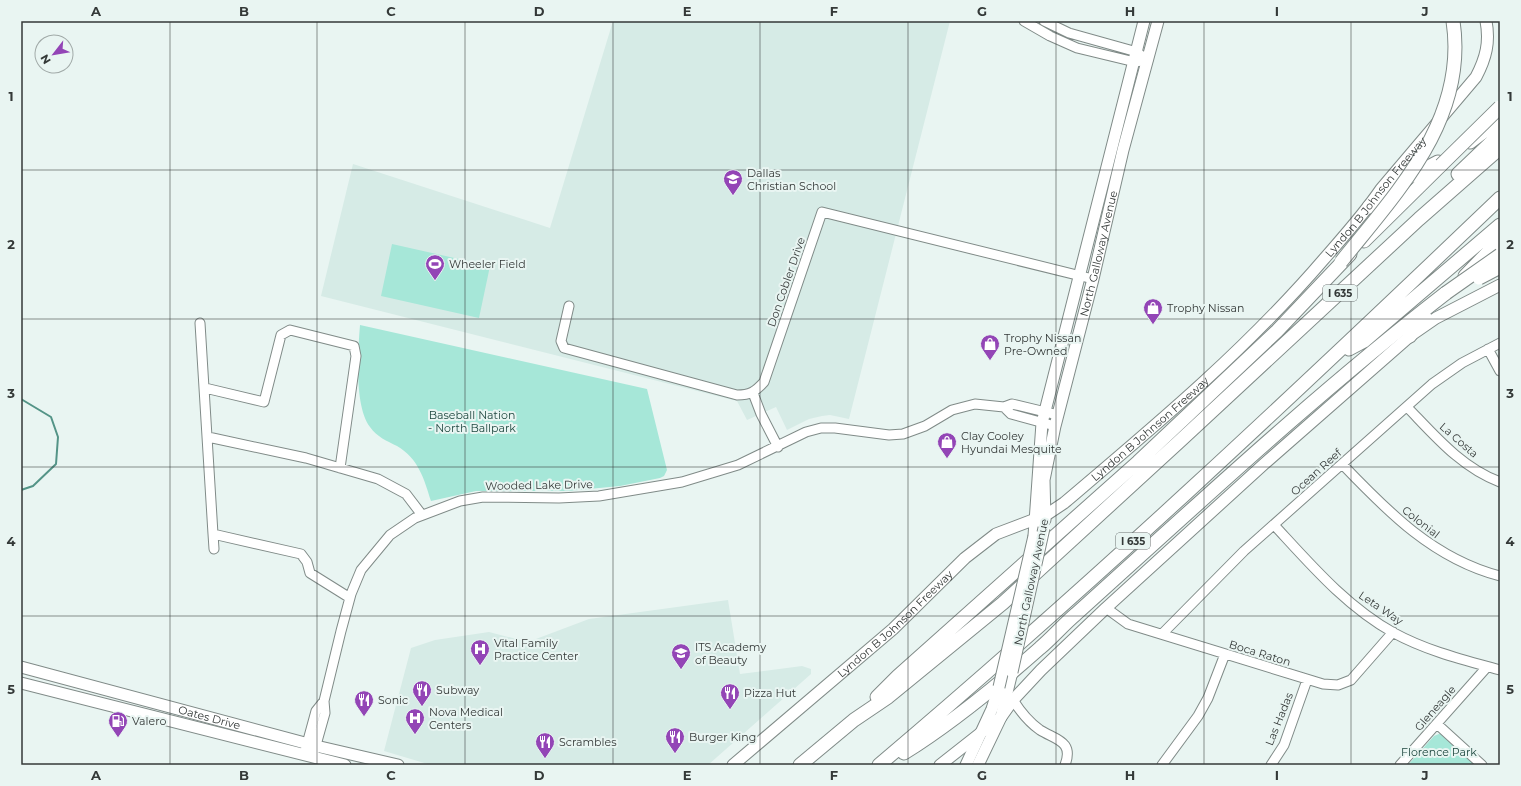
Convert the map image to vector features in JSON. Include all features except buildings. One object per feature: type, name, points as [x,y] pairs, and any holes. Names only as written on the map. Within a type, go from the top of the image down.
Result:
[{"type":"highway","points":[[1341,262],[1406,179],[1430,141],[1441,118],[1451,89],[1455,71],[1456,52],[1453,21]]},
{"type":"highway","points":[[854,720],[898,676],[1116,481],[1277,331],[1341,262],[1500,107]]},
{"type":"highway","points":[[1369,207],[1404,180],[1468,144],[1500,119]]},
{"type":"highway","points":[[1419,219],[1437,195],[1500,134]]},
{"type":"highway","name":"I 635","points":[[800,765],[854,720],[888,697],[1003,603],[1176,445],[1419,219],[1500,148]]},
{"type":"highway","name":"I 635","points":[[879,765],[970,688],[1084,587],[1332,358],[1500,198]]},
{"type":"highway","points":[[1332,358],[1364,341],[1500,225]]},
{"type":"highway","points":[[1410,336],[1416,325],[1440,304],[1500,240]]},
{"type":"highway","points":[[883,765],[936,733],[1041,648],[1075,615],[1283,428],[1372,352],[1433,303],[1500,255]]},
{"type":"highway","points":[[1447,294],[1500,267]]},
{"type":"main road","name":"North Galloway Avenue","points":[[978,765],[1001,717],[1007,680],[1044,528],[1041,517],[1043,417],[1144,21]]},
{"type":"main road","name":"North Galloway Avenue","points":[[966,765],[1007,680],[1006,659],[1034,536],[1041,517],[1044,497],[1044,480],[1055,426],[1093,279],[1123,150],[1158,21]]},
{"type":"main road","name":"Lyndon B Johnson Freeway","points":[[733,765],[894,629],[964,558],[996,534],[1041,517],[1064,503],[1187,398],[1255,334],[1311,275],[1369,207],[1381,189],[1476,77],[1484,62],[1488,45],[1486,21]]},
{"type":"main road","points":[[940,765],[1001,717],[1013,700],[1025,687],[1106,608],[1264,464],[1410,336],[1436,318],[1500,285]]},
{"type":"main road","points":[[1044,497],[1052,503],[1064,503]]},
{"type":"main road","name":"Oates Drive","points":[[21,667],[312,744],[398,765]]},
{"type":"main road","points":[[1007,680],[1018,688],[1025,687]]},
{"type":"main road","name":"Oates Drive","points":[[21,683],[345,765]]},
{"type":"street","points":[[1024,21],[1038,24],[1065,44],[1148,60]]},
{"type":"street","points":[[1044,21],[1069,33],[1136,57]]},
{"type":"street","name":"Don Cobler Drive","points":[[753,393],[764,382],[822,212],[1093,279]]},
{"type":"street","points":[[569,306],[561,341],[564,348],[737,395],[748,395],[753,393],[761,414],[778,447]]},
{"type":"street","points":[[200,324],[214,549]]},
{"type":"street","points":[[205,388],[264,402],[281,335],[290,330],[354,346],[356,356],[340,468]]},
{"type":"street","name":"Ocean Reef","points":[[1162,634],[1244,551],[1275,526],[1447,373],[1488,348],[1500,344]]},
{"type":"street","points":[[1488,348],[1500,370]]},
{"type":"street","name":"Wooded Lake Drive","points":[[309,756],[312,744],[325,713],[324,701],[350,598],[361,570],[390,535],[415,518],[460,501],[483,497],[560,498],[599,496],[641,490],[716,472],[778,447],[806,432],[821,428],[835,428],[889,435],[903,434],[925,426],[952,410],[965,406],[987,404],[1004,407],[1012,404],[1043,417],[1055,426]]},
{"type":"street","name":"La Costa","points":[[1408,408],[1453,454],[1490,478],[1500,482]]},
{"type":"street","name":"Wooded Lake Drive","points":[[1043,417],[1058,415]]},
{"type":"street","points":[[208,437],[306,458],[378,479],[406,494],[422,515]]},
{"type":"street","name":"Colonial","points":[[1343,465],[1381,505],[1417,536],[1459,561],[1485,572],[1500,576]]},
{"type":"street","name":"Leta Way","points":[[1275,526],[1340,593],[1393,632],[1422,646],[1500,670]]},
{"type":"street","points":[[213,534],[301,554],[307,562],[310,573],[350,598]]},
{"type":"street","name":"Boca Raton","points":[[1106,608],[1128,624],[1323,684],[1338,685],[1351,680],[1393,632]]},
{"type":"street","points":[[1162,765],[1198,716],[1225,654]]},
{"type":"street","name":"Gleneagle","points":[[1400,765],[1487,667]]},
{"type":"street","name":"Las Hadas","points":[[1271,765],[1284,745],[1307,680]]},
{"type":"street","points":[[1013,700],[1020,710],[1040,729],[1058,739],[1066,747],[1068,756],[1065,765]]},
{"type":"street","points":[[1437,724],[1482,765]]},
{"type":"shaded area","name":"Dallas Christian School","points":[[613,21],[950,21],[849,419],[830,415],[822,416],[809,419],[787,430],[776,407],[747,420],[737,401],[321,296],[353,164],[550,228]]},
{"type":"shaded area","points":[[728,600],[740,674],[802,666],[811,669],[811,674],[708,765],[431,765],[384,751],[411,648],[435,640],[489,632],[528,642],[589,619]]},
{"type":"green space","name":"Wheeler Field","points":[[392,244],[490,266],[479,318],[381,296]]},
{"type":"green space","name":"Baseball Nation - North Ballpark","points":[[360,325],[647,389],[667,470],[664,476],[660,478],[620,486],[568,491],[476,491],[431,501],[426,485],[416,463],[404,451],[376,433],[370,427],[365,418],[361,406],[358,378]]},
{"type":"green space","name":"Florence Park","points":[[1441,734],[1475,765],[1408,765],[1434,736]]},
{"type":"waterway","points":[[21,399],[51,417],[58,437],[56,464],[33,486],[21,490]]},
{"type":"place","name":"Dallas Christian School","points":[[733,196]]},
{"type":"place","name":"Wheeler Field","points":[[435,281]]},
{"type":"place","name":"Trophy Nissan","points":[[1153,325]]},
{"type":"place","name":"Trophy Nissan Pre-Owned","points":[[990,361]]},
{"type":"place","name":"Clay Cooley Hyundai Mesquite","points":[[947,459]]},
{"type":"place","name":"Vital Family Practice Center","points":[[480,666]]},
{"type":"place","name":"ITS Academy of Beauty","points":[[681,670]]},
{"type":"place","name":"Subway","points":[[422,707]]},
{"type":"place","name":"Pizza Hut","points":[[730,710]]},
{"type":"place","name":"Sonic","points":[[364,717]]},
{"type":"place","name":"Nova Medical Centers","points":[[415,735]]},
{"type":"place","name":"Valero","points":[[118,738]]},
{"type":"place","name":"Burger King","points":[[675,754]]},
{"type":"place","name":"Scrambles","points":[[545,759]]}]
